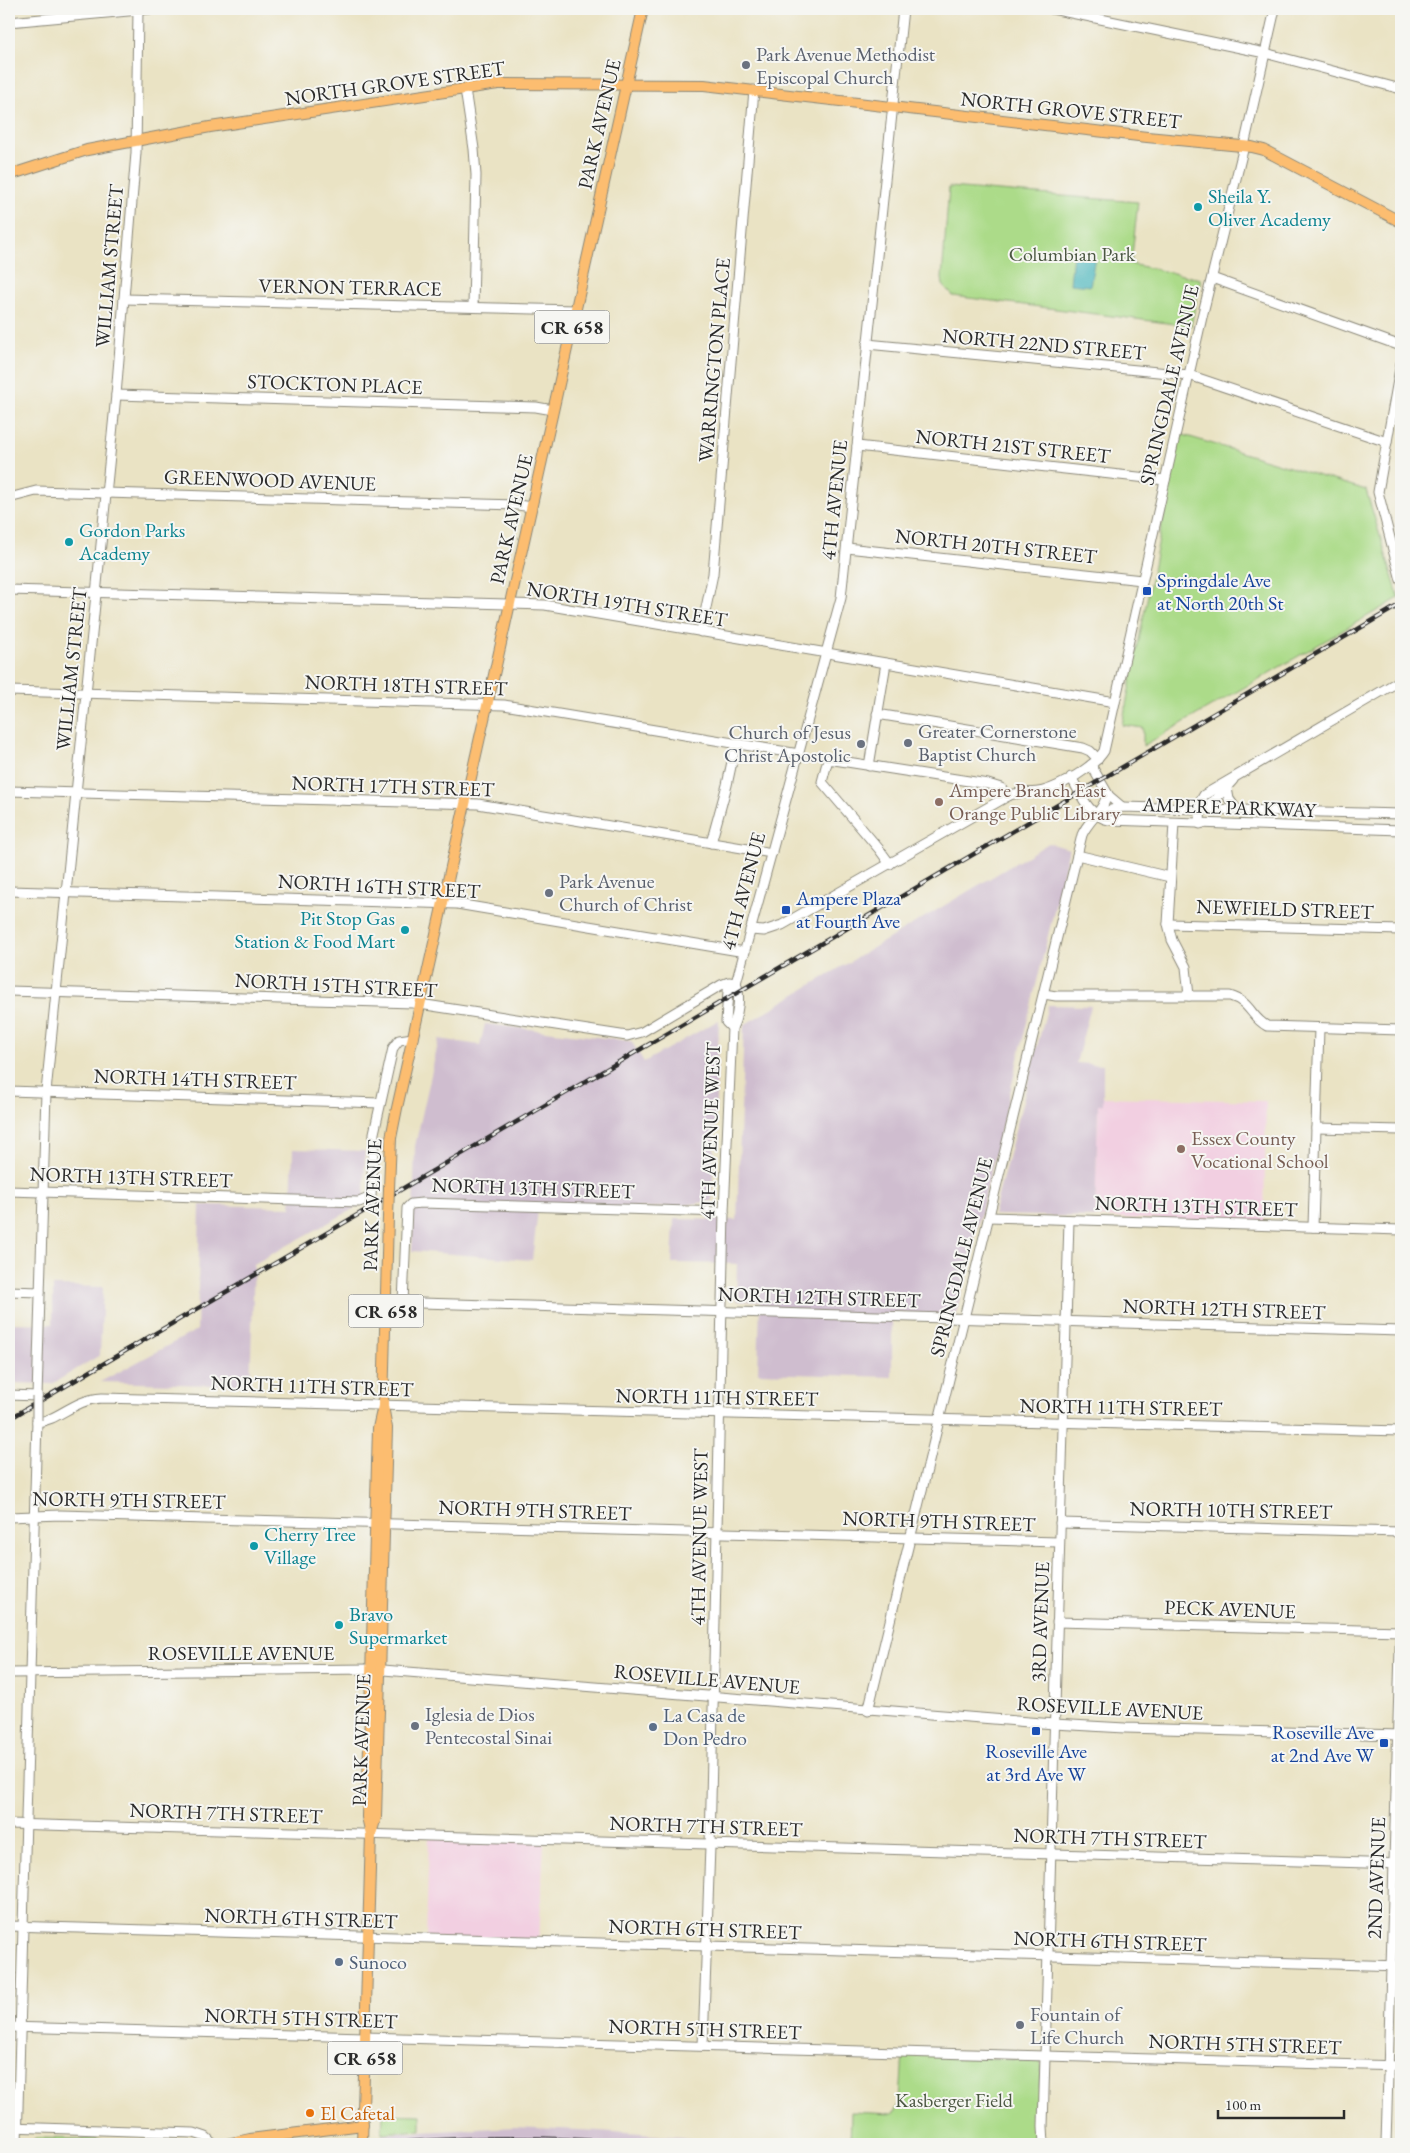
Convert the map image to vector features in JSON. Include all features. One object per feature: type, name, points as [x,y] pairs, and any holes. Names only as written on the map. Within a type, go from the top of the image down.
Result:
[{"type":"main road","name":"PARK AVENUE","points":[[362,2144],[371,1834],[367,1817],[376,1669],[380,1524],[387,1428],[383,1406],[389,1189],[393,1131],[643,9]]},
{"type":"main road","name":"NORTH GROVE STREET","points":[[9,175],[87,150],[210,127],[498,84],[704,85],[892,108],[1244,146],[1264,150],[1401,222]]},
{"type":"main road","points":[[226,2144],[250,2139],[363,2129]]},
{"type":"street","name":"WILLIAM STREET","points":[[17,2144],[13,2127],[20,2028],[46,1092],[116,395],[136,141],[138,9]]},
{"type":"street","points":[[9,22],[150,9]]},
{"type":"street","name":"4TH AVENUE","points":[[732,1028],[736,1020],[739,990],[736,983],[842,598],[903,9]]},
{"type":"street","points":[[1052,9],[1265,53],[1401,88]]},
{"type":"street","name":"SPRINGDALE AVENUE","points":[[1095,762],[1106,747],[1142,580],[1275,9]]},
{"type":"street","points":[[465,89],[476,175],[473,308]]},
{"type":"street","name":"WARRINGTON PLACE","points":[[700,632],[713,574],[754,90]]},
{"type":"street","points":[[1212,278],[1401,346]]},
{"type":"street","name":"VERNON TERRACE","points":[[124,299],[576,310]]},
{"type":"street","name":"NORTH 22ND STREET","points":[[867,344],[1189,375],[1387,442]]},
{"type":"street","points":[[1401,363],[1378,492],[1401,580]]},
{"type":"street","name":"STOCKTON PLACE","points":[[116,395],[536,407],[553,410]]},
{"type":"street","name":"NORTH 21ST STREET","points":[[857,446],[1165,480]]},
{"type":"street","name":"GREENWOOD AVENUE","points":[[9,498],[36,491],[518,505],[531,507]]},
{"type":"street","name":"NORTH 20TH STREET","points":[[846,548],[1142,580]]},
{"type":"street","name":"NORTH 19TH STREET","points":[[9,590],[545,605],[1115,702]]},
{"type":"street","points":[[869,766],[886,663]]},
{"type":"street","points":[[1200,824],[1200,809],[1204,795],[1401,680]]},
{"type":"street","name":"NORTH 18TH STREET","points":[[9,691],[510,705],[799,754]]},
{"type":"street","points":[[878,714],[1083,748],[1090,751],[1107,793],[1122,807]]},
{"type":"street","points":[[711,842],[727,785],[736,743]]},
{"type":"street","points":[[890,864],[880,849],[822,782],[828,759],[988,784],[1001,788],[1008,796]]},
{"type":"street","points":[[750,930],[764,931],[782,925],[1008,796],[1047,790],[1095,762]]},
{"type":"street","points":[[1200,809],[1214,801],[1236,776]]},
{"type":"street","points":[[1071,777],[1095,815]]},
{"type":"street","points":[[1227,788],[1229,800],[1236,809]]},
{"type":"street","name":"NORTH 17TH STREET","points":[[9,791],[484,805],[772,853]]},
{"type":"street","name":"SPRINGDALE AVENUE","points":[[868,1711],[1077,855],[1084,830],[1105,802],[1107,793]]},
{"type":"street","name":"AMPERE PARKWAY","points":[[1095,815],[1122,807],[1401,814]]},
{"type":"street","name":"AMPERE PARKWAY","points":[[1095,815],[1109,820],[1401,830]]},
{"type":"street","points":[[1174,823],[1168,924],[1172,940],[1186,966],[1189,996]]},
{"type":"street","points":[[1077,855],[1170,877]]},
{"type":"street","name":"NORTH 16TH STREET","points":[[9,891],[443,903],[745,952]]},
{"type":"street","name":"NEWFIELD STREET","points":[[1168,924],[1401,930]]},
{"type":"street","name":"NORTH 15TH STREET","points":[[9,991],[420,1004],[632,1036],[721,985],[729,982],[736,983]]},
{"type":"street","points":[[1044,994],[1056,996],[1225,996],[1245,1002],[1260,1021],[1268,1026],[1401,1030]]},
{"type":"street","name":"4TH AVENUE WEST","points":[[703,2046],[710,1844],[724,1212],[732,1028]]},
{"type":"street","points":[[1313,1227],[1319,1028]]},
{"type":"street","name":"PARK AVENUE","points":[[371,1197],[373,1140],[394,1045],[403,1038],[413,1038]]},
{"type":"street","name":"NORTH 14TH STREET","points":[[9,1091],[380,1103]]},
{"type":"street","points":[[1316,1128],[1401,1130]]},
{"type":"street","name":"NORTH 13TH STREET","points":[[9,1191],[359,1202],[371,1197]]},
{"type":"street","name":"NORTH 13TH STREET","points":[[403,1303],[407,1208],[411,1204],[422,1202],[724,1212]]},
{"type":"street","name":"NORTH 13TH STREET","points":[[989,1217],[1401,1230]]},
{"type":"street","name":"3RD AVENUE","points":[[1044,2144],[1042,2126],[1069,1220]]},
{"type":"street","points":[[9,1291],[40,1292]]},
{"type":"street","name":"NORTH 12TH STREET","points":[[386,1302],[1401,1331]]},
{"type":"street","points":[[9,1395],[37,1396]]},
{"type":"street","name":"NORTH 11TH STREET","points":[[37,1421],[46,1420],[80,1402],[102,1398],[1401,1431]]},
{"type":"street","name":"NORTH 9TH STREET","points":[[9,1517],[34,1515],[1059,1542]]},
{"type":"street","name":"NORTH 10TH STREET","points":[[1060,1523],[1401,1532]]},
{"type":"street","name":"2ND AVENUE","points":[[1386,2144],[1391,1966],[1398,1864],[1401,1614]]},
{"type":"street","name":"PECK AVENUE","points":[[1057,1622],[1401,1631]]},
{"type":"street","name":"ROSEVILLE AVENUE","points":[[9,1673],[376,1669],[868,1711],[1054,1724],[1125,1728],[1399,1735]]},
{"type":"street","name":"NORTH 7TH STREET","points":[[9,1824],[1398,1864]]},
{"type":"street","name":"NORTH 6TH STREET","points":[[9,1926],[1401,1966]]},
{"type":"street","name":"NORTH 5TH STREET","points":[[9,2027],[1401,2066]]},
{"type":"street","points":[[13,2127],[199,2134],[209,2139],[213,2144]]},
{"type":"shaded area","points":[[1049,843],[1069,849],[956,1315],[892,1313],[892,1377],[758,1373],[760,1302],[736,1301],[737,1264],[672,1263],[674,1219],[737,1220],[744,1025]]},
{"type":"shaded area","points":[[1048,1005],[1091,1006],[1076,1063],[1103,1065],[1103,1104],[1098,1105],[1095,1217],[993,1215]]},
{"type":"shaded area","points":[[719,1020],[712,1201],[673,1207],[538,1210],[532,1260],[412,1251],[415,1146],[439,1039],[480,1045],[485,1024],[631,1041],[644,1062]]},
{"type":"shaded area","name":"Essex County Vocational School","points":[[1103,1097],[1266,1101],[1264,1224],[1095,1217],[1098,1104],[1103,1104]]},
{"type":"shaded area","points":[[293,1149],[365,1151],[364,1203],[254,1264],[250,1386],[100,1382],[197,1330],[200,1205],[291,1207]]},
{"type":"shaded area","points":[[53,1286],[103,1287],[100,1355],[52,1384],[11,1383],[13,1353],[9,1352],[9,1323],[53,1324]]},
{"type":"shaded area","points":[[429,1838],[544,1841],[539,1941],[426,1938]]},
{"type":"shaded area","points":[[515,2127],[681,2137],[721,2144],[283,2144],[344,2136],[343,2141],[382,2138],[382,2134]]},
{"type":"green space","name":"Columbian Park","points":[[949,187],[1138,202],[1131,264],[1201,279],[1191,326],[953,296],[943,285],[942,278]]},
{"type":"green space","points":[[1180,434],[1366,490],[1399,598],[1143,746],[1143,728],[1122,725]]},
{"type":"green space","name":"Kasberger Field","points":[[903,2053],[1041,2061],[1038,2120],[1042,2144],[850,2144],[851,2112],[893,2114],[900,2101]]},
{"type":"green space","points":[[383,2114],[421,2115],[421,2130],[382,2133]]},
{"type":"green space","points":[[35,2138],[181,2141],[182,2144],[31,2144]]},
{"type":"water","points":[[1073,254],[1095,257],[1090,286],[1070,284]]},
{"type":"tram line","points":[[368,2144],[475,2137],[582,2138],[653,2144]]},
{"type":"railway","points":[[9,1419],[1401,604]]},
{"type":"place","name":"Park Avenue Methodist Episcopal Church","points":[[746,65]]},
{"type":"place","name":"Sheila Y. Oliver Academy","points":[[1198,207]]},
{"type":"place","name":"Gordon Parks Academy","points":[[69,542]]},
{"type":"place","name":"Springdale Ave at North 20th St","points":[[1147,591]]},
{"type":"place","name":"Greater Cornerstone Baptist Church","points":[[908,743]]},
{"type":"place","name":"Church of Jesus Christ Apostolic","points":[[861,744]]},
{"type":"place","name":"Ampere Branch East Orange Public Library","points":[[939,802]]},
{"type":"place","name":"Park Avenue Church of Christ","points":[[549,893]]},
{"type":"place","name":"Ampere Plaza at Fourth Ave","points":[[786,910]]},
{"type":"place","name":"Pit Stop Gas Station & Food Mart","points":[[405,930]]},
{"type":"place","name":"Essex County Vocational School","points":[[1181,1149]]},
{"type":"place","name":"Cherry Tree Village","points":[[254,1546]]},
{"type":"place","name":"Bravo Supermarket","points":[[339,1625]]},
{"type":"place","name":"Iglesia de Dios Pentecostal Sinai","points":[[415,1726]]},
{"type":"place","name":"La Casa de Don Pedro","points":[[653,1727]]},
{"type":"place","name":"Roseville Ave at 3rd Ave W","points":[[1036,1731]]},
{"type":"place","name":"Roseville Ave at 2nd Ave W","points":[[1384,1743]]},
{"type":"place","name":"Sunoco","points":[[339,1962]]},
{"type":"place","name":"Fountain of Life Church","points":[[1020,2025]]},
{"type":"place","name":"El Cafetal","points":[[310,2113]]}]
